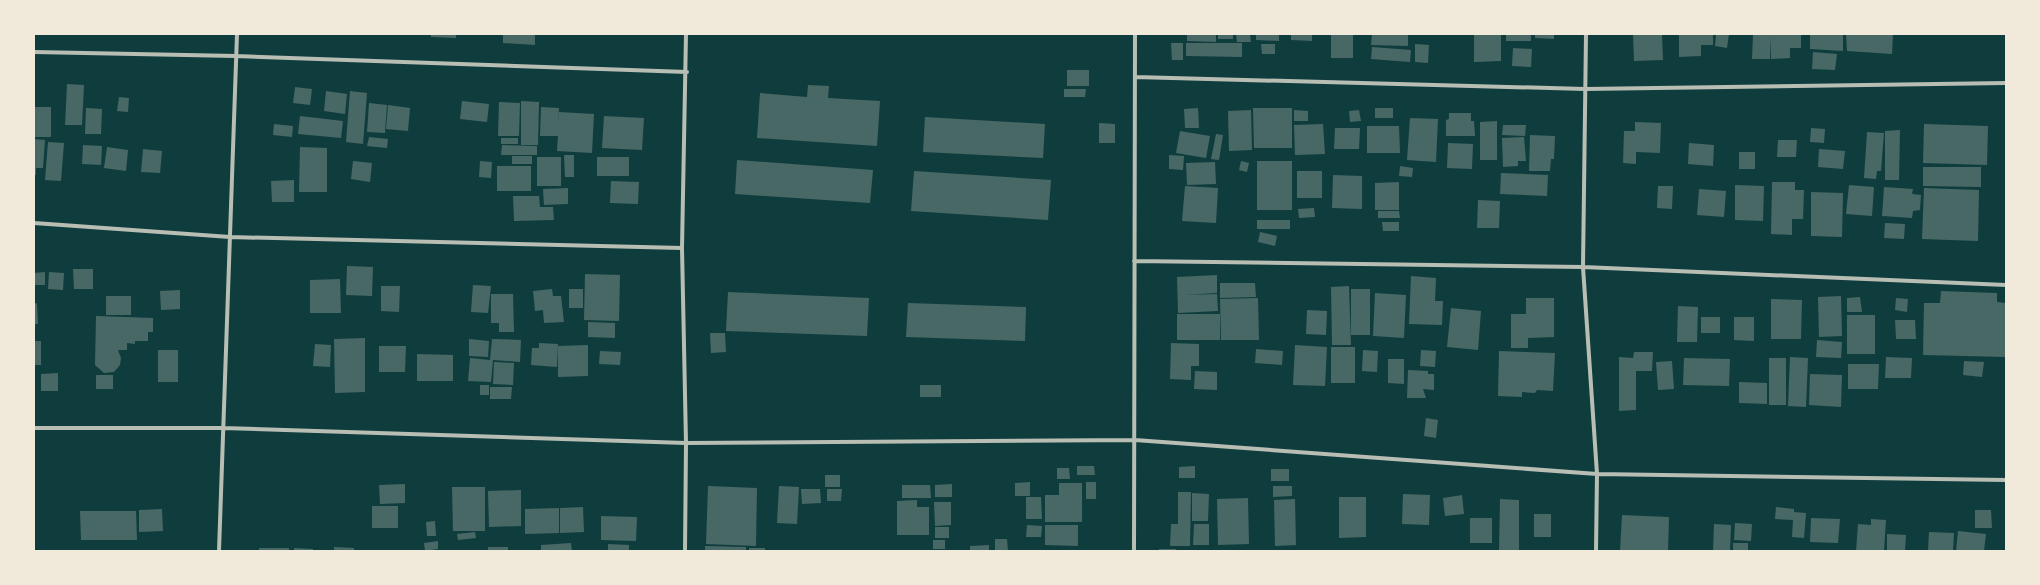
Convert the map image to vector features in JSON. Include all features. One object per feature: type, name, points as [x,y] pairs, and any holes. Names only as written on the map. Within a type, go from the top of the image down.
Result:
[{"type":"street","points":[[219,551],[237,34]]},
{"type":"street","points":[[685,551],[686,443],[682,248],[687,72],[686,34]]},
{"type":"street","points":[[1134,551],[1135,34]]},
{"type":"street","points":[[1586,34],[1583,267],[1597,474],[1596,551]]},
{"type":"street","points":[[34,52],[236,56],[687,72]]},
{"type":"street","points":[[1134,77],[1585,89],[2006,84]]},
{"type":"street","points":[[34,223],[230,237],[682,248]]},
{"type":"street","points":[[1134,261],[1583,267],[2006,285]]},
{"type":"street","points":[[34,428],[223,428],[686,443],[1135,440],[1597,474],[2006,480]]},
{"type":"building","points":[[431,34],[456,34],[456,38],[431,37]]},
{"type":"building","points":[[503,34],[535,34],[535,45],[503,43]]},
{"type":"building","points":[[1187,34],[1216,34],[1216,42],[1187,41]]},
{"type":"building","points":[[1218,34],[1233,34],[1233,39],[1218,39]]},
{"type":"building","points":[[1236,34],[1250,34],[1251,42],[1237,42]]},
{"type":"building","points":[[1256,34],[1279,34],[1279,41],[1256,40]]},
{"type":"building","points":[[1291,34],[1312,34],[1312,41],[1291,40]]},
{"type":"building","points":[[1331,34],[1353,34],[1353,58],[1331,58]]},
{"type":"building","points":[[1372,34],[1408,34],[1408,46],[1371,45]]},
{"type":"building","points":[[1474,34],[1501,34],[1501,61],[1474,62]]},
{"type":"building","points":[[1506,34],[1531,34],[1531,41],[1506,41]]},
{"type":"building","points":[[1535,34],[1554,34],[1554,39],[1535,38]]},
{"type":"building","points":[[1633,34],[1662,34],[1663,60],[1634,61]]},
{"type":"building","points":[[1679,34],[1713,34],[1713,45],[1701,45],[1701,56],[1679,57]]},
{"type":"building","points":[[1716,34],[1729,34],[1727,48],[1715,46]]},
{"type":"building","points":[[1753,34],[1801,34],[1801,48],[1790,48],[1790,58],[1771,59],[1771,36],[1770,59],[1752,59]]},
{"type":"building","points":[[1810,34],[1843,34],[1843,51],[1810,49]]},
{"type":"building","points":[[1846,34],[1893,34],[1892,54],[1847,51]]},
{"type":"building","points":[[1171,43],[1183,43],[1183,60],[1172,60]]},
{"type":"building","points":[[1186,43],[1242,43],[1242,57],[1186,56]]},
{"type":"building","points":[[1261,44],[1275,44],[1275,54],[1262,54]]},
{"type":"building","points":[[1415,44],[1429,45],[1428,63],[1415,62]]},
{"type":"building","points":[[1372,47],[1411,50],[1410,62],[1371,59]]},
{"type":"building","points":[[1513,48],[1532,49],[1531,67],[1512,66]]},
{"type":"building","points":[[1813,52],[1837,54],[1835,70],[1812,69]]},
{"type":"building","points":[[1067,70],[1089,70],[1089,86],[1067,86]]},
{"type":"building","points":[[67,84],[84,85],[82,125],[65,125]]},
{"type":"building","points":[[808,85],[829,86],[828,98],[880,101],[877,146],[757,138],[760,93],[807,97]]},
{"type":"building","points":[[295,87],[312,89],[310,105],[293,103]]},
{"type":"building","points":[[1064,89],[1086,89],[1085,97],[1064,97]]},
{"type":"building","points":[[326,91],[347,94],[345,114],[324,111]]},
{"type":"building","points":[[350,91],[367,93],[363,144],[346,142]]},
{"type":"building","points":[[119,97],[129,98],[128,112],[117,111]]},
{"type":"building","points":[[462,101],[489,104],[487,122],[460,119]]},
{"type":"building","points":[[521,101],[539,102],[538,145],[521,145]]},
{"type":"building","points":[[499,102],[520,103],[519,136],[498,136]]},
{"type":"building","points":[[369,103],[387,105],[385,133],[367,132]]},
{"type":"building","points":[[388,105],[410,108],[408,131],[386,129]]},
{"type":"building","points":[[34,107],[51,107],[51,137],[34,137]]},
{"type":"building","points":[[541,107],[559,108],[558,125],[559,112],[594,114],[592,153],[557,151],[558,136],[540,136]]},
{"type":"building","points":[[86,108],[102,109],[101,134],[85,134]]},
{"type":"building","points":[[1198,108],[1199,128],[1185,128],[1184,109]]},
{"type":"building","points":[[1253,108],[1292,108],[1292,148],[1254,148]]},
{"type":"building","points":[[1375,108],[1393,108],[1393,118],[1375,118]]},
{"type":"building","points":[[1251,110],[1252,150],[1229,151],[1228,111]]},
{"type":"building","points":[[1294,110],[1308,111],[1308,121],[1294,121]]},
{"type":"building","points":[[1359,110],[1361,121],[1350,122],[1349,111]]},
{"type":"building","points":[[1449,113],[1471,113],[1471,121],[1474,121],[1475,136],[1446,136],[1446,120],[1449,119]]},
{"type":"building","points":[[300,116],[343,121],[341,138],[298,134]]},
{"type":"building","points":[[604,116],[644,118],[642,150],[602,148]]},
{"type":"building","points":[[925,117],[1045,124],[1043,158],[923,152]]},
{"type":"building","points":[[1410,118],[1438,119],[1436,162],[1407,160]]},
{"type":"building","points":[[1497,121],[1497,160],[1480,160],[1480,122]]},
{"type":"building","points":[[1635,122],[1661,123],[1660,153],[1636,152],[1636,164],[1623,163],[1624,131],[1635,131]]},
{"type":"building","points":[[1099,123],[1115,124],[1115,143],[1099,143]]},
{"type":"building","points":[[274,124],[293,126],[292,137],[273,135]]},
{"type":"building","points":[[1323,124],[1325,154],[1295,155],[1294,125]]},
{"type":"building","points":[[1924,124],[1988,126],[1987,165],[1923,163]]},
{"type":"building","points":[[1503,125],[1526,125],[1525,136],[1502,135]]},
{"type":"building","points":[[1367,126],[1399,126],[1400,153],[1367,153]]},
{"type":"building","points":[[1335,128],[1360,128],[1359,149],[1334,149]]},
{"type":"building","points":[[1811,128],[1825,129],[1824,143],[1810,142]]},
{"type":"building","points":[[1900,130],[1899,180],[1885,180],[1885,131]]},
{"type":"building","points":[[1180,131],[1210,136],[1206,158],[1176,153]]},
{"type":"building","points":[[1867,132],[1884,133],[1881,171],[1877,171],[1876,179],[1864,178]]},
{"type":"building","points":[[1216,134],[1223,135],[1219,160],[1211,159]]},
{"type":"building","points":[[1530,135],[1555,136],[1554,159],[1551,159],[1550,171],[1529,171]]},
{"type":"building","points":[[369,137],[388,139],[387,148],[367,146]]},
{"type":"building","points":[[1524,137],[1526,161],[1518,161],[1518,166],[1503,167],[1502,138]]},
{"type":"building","points":[[501,138],[518,138],[518,144],[501,144]]},
{"type":"building","points":[[34,139],[45,140],[43,168],[36,168],[36,175],[34,175]]},
{"type":"building","points":[[1778,140],[1797,140],[1796,157],[1777,157]]},
{"type":"building","points":[[48,142],[64,143],[61,181],[45,180]]},
{"type":"building","points":[[1448,143],[1473,144],[1472,169],[1447,168]]},
{"type":"building","points":[[1689,143],[1714,145],[1713,166],[1688,164]]},
{"type":"building","points":[[83,145],[102,146],[101,165],[82,164]]},
{"type":"building","points":[[502,145],[537,146],[537,155],[501,155]]},
{"type":"building","points":[[107,147],[128,150],[126,171],[104,168]]},
{"type":"building","points":[[300,147],[327,148],[327,192],[299,192]]},
{"type":"building","points":[[143,149],[162,151],[160,173],[141,172]]},
{"type":"building","points":[[1819,149],[1845,151],[1843,169],[1818,167]]},
{"type":"building","points":[[1739,152],[1755,152],[1755,169],[1739,169]]},
{"type":"building","points":[[564,155],[574,155],[574,177],[565,177]]},
{"type":"building","points":[[1169,155],[1184,156],[1183,170],[1169,169]]},
{"type":"building","points":[[512,156],[532,156],[532,164],[512,164]]},
{"type":"building","points":[[537,157],[561,157],[561,186],[537,186]]},
{"type":"building","points":[[597,157],[629,157],[629,176],[597,176]]},
{"type":"building","points":[[737,160],[873,170],[870,203],[735,194]]},
{"type":"building","points":[[353,161],[372,163],[370,182],[351,179]]},
{"type":"building","points":[[480,161],[492,162],[491,178],[479,177]]},
{"type":"building","points":[[1241,161],[1249,163],[1247,172],[1239,170]]},
{"type":"building","points":[[1257,161],[1292,161],[1292,210],[1257,210]]},
{"type":"building","points":[[1215,162],[1216,184],[1187,185],[1186,163]]},
{"type":"building","points":[[497,166],[531,166],[531,191],[497,191]]},
{"type":"building","points":[[1400,166],[1413,168],[1412,177],[1399,176]]},
{"type":"building","points":[[1923,167],[1981,167],[1981,187],[1923,186]]},
{"type":"building","points":[[914,171],[1051,180],[1048,220],[911,211]]},
{"type":"building","points":[[1297,171],[1322,171],[1322,198],[1297,198]]},
{"type":"building","points":[[1501,173],[1548,175],[1547,196],[1500,194]]},
{"type":"building","points":[[1333,175],[1362,176],[1362,209],[1332,208]]},
{"type":"building","points":[[294,180],[294,202],[272,202],[271,181]]},
{"type":"building","points":[[611,181],[639,182],[638,204],[610,203]]},
{"type":"building","points":[[1399,182],[1399,210],[1375,210],[1375,183]]},
{"type":"building","points":[[1772,182],[1795,182],[1795,190],[1804,190],[1803,219],[1792,219],[1792,235],[1771,234]]},
{"type":"building","points":[[1735,185],[1764,186],[1763,221],[1735,220]]},
{"type":"building","points":[[1849,185],[1874,187],[1872,216],[1846,214]]},
{"type":"building","points":[[1185,186],[1218,188],[1216,223],[1182,221]]},
{"type":"building","points":[[1658,186],[1673,186],[1672,209],[1657,208]]},
{"type":"building","points":[[1884,187],[1913,189],[1912,194],[1921,195],[1920,210],[1913,211],[1912,218],[1882,216]]},
{"type":"building","points":[[568,188],[568,204],[544,205],[543,189]]},
{"type":"building","points":[[1924,188],[1979,190],[1978,241],[1922,239]]},
{"type":"building","points":[[1699,189],[1726,191],[1724,217],[1697,215]]},
{"type":"building","points":[[1811,192],[1843,193],[1842,237],[1811,236]]},
{"type":"building","points":[[513,196],[539,196],[540,207],[553,207],[554,220],[514,221]]},
{"type":"building","points":[[1478,200],[1500,201],[1499,228],[1477,228]]},
{"type":"building","points":[[1314,208],[1315,217],[1299,218],[1298,209]]},
{"type":"building","points":[[1378,211],[1399,211],[1400,218],[1378,218]]},
{"type":"building","points":[[1257,220],[1290,220],[1290,229],[1257,229]]},
{"type":"building","points":[[1382,222],[1399,222],[1399,231],[1383,231]]},
{"type":"building","points":[[1885,223],[1905,224],[1904,239],[1884,238]]},
{"type":"building","points":[[1260,232],[1277,236],[1275,246],[1258,242]]},
{"type":"building","points":[[347,266],[373,267],[372,296],[346,295]]},
{"type":"building","points":[[73,269],[93,269],[93,289],[74,289]]},
{"type":"building","points":[[45,272],[45,285],[34,285],[34,273]]},
{"type":"building","points":[[49,272],[64,273],[63,290],[48,289]]},
{"type":"building","points":[[585,274],[620,275],[619,321],[584,320]]},
{"type":"building","points":[[1217,275],[1217,293],[1184,295],[1217,294],[1218,311],[1178,313],[1177,277]]},
{"type":"building","points":[[1411,276],[1436,278],[1435,301],[1443,301],[1442,325],[1409,324]]},
{"type":"building","points":[[340,279],[341,313],[310,313],[310,280]]},
{"type":"building","points":[[1220,283],[1255,283],[1256,297],[1220,298]]},
{"type":"building","points":[[473,285],[491,286],[488,313],[471,312]]},
{"type":"building","points":[[381,286],[400,286],[399,312],[381,311]]},
{"type":"building","points":[[1349,286],[1351,345],[1332,345],[1331,287]]},
{"type":"building","points":[[552,289],[553,296],[561,296],[564,322],[544,323],[543,310],[535,311],[533,291]]},
{"type":"building","points":[[569,289],[583,289],[583,308],[569,308]]},
{"type":"building","points":[[1351,289],[1370,289],[1370,335],[1351,335]]},
{"type":"building","points":[[180,290],[180,309],[161,310],[160,291]]},
{"type":"building","points":[[1941,291],[1997,293],[1997,302],[2006,303],[2006,357],[1923,355],[1924,303],[1940,303]]},
{"type":"building","points":[[728,292],[869,298],[867,336],[726,331]]},
{"type":"building","points":[[1375,293],[1406,295],[1404,338],[1373,336]]},
{"type":"building","points":[[491,294],[513,294],[514,332],[499,332],[499,323],[491,323]]},
{"type":"building","points":[[106,296],[131,296],[131,315],[106,315]]},
{"type":"building","points":[[1841,296],[1842,336],[1819,337],[1818,297]]},
{"type":"building","points":[[1860,297],[1862,312],[1847,312],[1847,298]]},
{"type":"building","points":[[1258,298],[1259,340],[1221,340],[1220,299]]},
{"type":"building","points":[[1526,298],[1554,298],[1554,337],[1528,338],[1528,348],[1511,348],[1511,314],[1526,314]]},
{"type":"building","points":[[1896,298],[1908,299],[1907,312],[1895,310]]},
{"type":"building","points":[[1771,299],[1802,300],[1801,339],[1771,339]]},
{"type":"building","points":[[37,303],[38,324],[34,324],[34,304]]},
{"type":"building","points":[[908,303],[1026,307],[1025,341],[906,337]]},
{"type":"building","points":[[1678,306],[1698,307],[1697,342],[1677,342]]},
{"type":"building","points":[[1451,308],[1481,311],[1478,350],[1447,347]]},
{"type":"building","points":[[1307,310],[1327,311],[1326,335],[1306,334]]},
{"type":"building","points":[[1177,314],[1220,314],[1220,340],[1177,340]]},
{"type":"building","points":[[1847,315],[1875,315],[1875,354],[1847,354]]},
{"type":"building","points":[[96,316],[153,318],[153,332],[148,332],[148,341],[135,341],[135,344],[127,343],[127,350],[118,350],[121,358],[120,365],[114,372],[104,373],[95,365]]},
{"type":"building","points":[[1701,317],[1720,317],[1720,333],[1701,333]]},
{"type":"building","points":[[1734,317],[1754,317],[1754,341],[1734,340]]},
{"type":"building","points":[[1895,320],[1915,320],[1916,339],[1896,339]]},
{"type":"building","points":[[588,322],[615,323],[615,338],[588,337]]},
{"type":"building","points":[[710,333],[725,333],[726,352],[711,353]]},
{"type":"building","points":[[365,338],[365,392],[335,393],[334,339]]},
{"type":"building","points":[[469,339],[489,341],[488,357],[469,356]]},
{"type":"building","points":[[492,339],[521,340],[520,362],[493,360],[491,382],[468,381],[470,358],[490,360]]},
{"type":"building","points":[[1817,340],[1842,342],[1841,358],[1816,357]]},
{"type":"building","points":[[34,341],[41,341],[41,365],[34,365]]},
{"type":"building","points":[[539,343],[558,344],[557,367],[531,365],[532,348],[539,348]]},
{"type":"building","points":[[1171,343],[1199,344],[1199,366],[1191,366],[1191,380],[1170,379]]},
{"type":"building","points":[[315,344],[331,345],[330,367],[313,366]]},
{"type":"building","points":[[588,345],[588,376],[558,377],[558,346]]},
{"type":"building","points":[[1295,345],[1327,347],[1325,386],[1293,385]]},
{"type":"building","points":[[379,346],[406,346],[405,372],[379,372]]},
{"type":"building","points":[[1331,347],[1355,347],[1355,383],[1331,383]]},
{"type":"building","points":[[1256,349],[1283,351],[1282,365],[1255,363]]},
{"type":"building","points":[[158,350],[178,350],[178,382],[158,382]]},
{"type":"building","points":[[1363,350],[1378,351],[1377,372],[1362,371]]},
{"type":"building","points":[[1421,350],[1436,351],[1435,367],[1420,366]]},
{"type":"building","points":[[600,351],[621,352],[620,365],[599,364]]},
{"type":"building","points":[[1499,351],[1555,353],[1553,391],[1537,390],[1535,393],[1522,392],[1522,397],[1498,396]]},
{"type":"building","points":[[1634,352],[1653,352],[1652,371],[1636,371],[1636,410],[1619,411],[1619,357],[1633,358]]},
{"type":"building","points":[[417,354],[453,355],[453,381],[417,381]]},
{"type":"building","points":[[1790,357],[1808,358],[1806,407],[1788,406]]},
{"type":"building","points":[[1886,357],[1912,358],[1911,378],[1885,378]]},
{"type":"building","points":[[1684,358],[1730,359],[1729,386],[1683,385]]},
{"type":"building","points":[[1769,358],[1786,358],[1786,405],[1769,405]]},
{"type":"building","points":[[1388,359],[1404,359],[1404,384],[1388,383]]},
{"type":"building","points":[[1672,361],[1674,389],[1658,390],[1656,362]]},
{"type":"building","points":[[1964,361],[1984,362],[1982,377],[1963,375]]},
{"type":"building","points":[[494,362],[514,363],[513,385],[493,384]]},
{"type":"building","points":[[1848,364],[1879,364],[1878,389],[1848,389]]},
{"type":"building","points":[[1408,370],[1428,371],[1428,374],[1434,374],[1434,390],[1423,389],[1426,398],[1407,398]]},
{"type":"building","points":[[1195,371],[1217,372],[1217,390],[1194,389]]},
{"type":"building","points":[[58,373],[58,391],[41,391],[41,374]]},
{"type":"building","points":[[1810,374],[1842,375],[1841,407],[1809,405]]},
{"type":"building","points":[[96,375],[113,375],[113,389],[96,389]]},
{"type":"building","points":[[1739,382],[1767,383],[1767,404],[1739,403]]},
{"type":"building","points":[[480,385],[489,385],[489,395],[480,395]]},
{"type":"building","points":[[920,385],[941,385],[941,397],[920,397]]},
{"type":"building","points":[[490,387],[512,387],[511,399],[490,399]]},
{"type":"building","points":[[1426,418],[1438,420],[1436,438],[1424,436]]},
{"type":"building","points":[[1077,466],[1094,466],[1095,475],[1077,475]]},
{"type":"building","points":[[1195,466],[1195,478],[1179,478],[1179,467]]},
{"type":"building","points":[[1057,468],[1069,468],[1070,479],[1057,479]]},
{"type":"building","points":[[1271,469],[1289,469],[1289,481],[1271,481]]},
{"type":"building","points":[[825,475],[840,475],[840,487],[825,487]]},
{"type":"building","points":[[1030,482],[1030,496],[1015,496],[1015,483]]},
{"type":"building","points":[[1086,482],[1096,482],[1096,499],[1086,499]]},
{"type":"building","points":[[1059,483],[1082,483],[1082,522],[1045,522],[1045,495],[1059,495]]},
{"type":"building","points":[[405,484],[405,503],[380,504],[379,485]]},
{"type":"building","points":[[952,484],[952,497],[935,497],[935,485]]},
{"type":"building","points":[[902,485],[930,485],[931,498],[902,498]]},
{"type":"building","points":[[708,486],[757,488],[756,546],[706,544]]},
{"type":"building","points":[[779,486],[799,487],[797,524],[777,523]]},
{"type":"building","points":[[1273,486],[1292,486],[1292,496],[1273,497]]},
{"type":"building","points":[[452,487],[485,487],[485,531],[453,531]]},
{"type":"building","points":[[801,489],[820,489],[821,503],[802,504]]},
{"type":"building","points":[[827,489],[842,489],[841,501],[827,501]]},
{"type":"building","points":[[521,490],[521,526],[489,527],[488,491]]},
{"type":"building","points":[[1178,492],[1191,492],[1190,546],[1170,546],[1171,524],[1178,524]]},
{"type":"building","points":[[1192,493],[1209,494],[1208,521],[1192,521]]},
{"type":"building","points":[[1403,494],[1430,495],[1429,525],[1402,524]]},
{"type":"building","points":[[1462,495],[1464,514],[1445,516],[1443,498]]},
{"type":"building","points":[[1026,497],[1041,497],[1042,519],[1026,519]]},
{"type":"building","points":[[1339,497],[1366,497],[1366,537],[1339,538]]},
{"type":"building","points":[[1248,498],[1249,544],[1218,545],[1217,499]]},
{"type":"building","points":[[1295,499],[1296,545],[1275,546],[1274,500]]},
{"type":"building","points":[[1500,499],[1519,500],[1519,551],[1499,551]]},
{"type":"building","points":[[917,500],[917,507],[929,507],[929,535],[897,535],[897,501]]},
{"type":"building","points":[[934,502],[951,502],[951,525],[935,526]]},
{"type":"building","points":[[372,506],[398,506],[398,528],[372,528]]},
{"type":"building","points":[[583,507],[584,532],[560,533],[560,508]]},
{"type":"building","points":[[1776,507],[1794,509],[1794,512],[1806,513],[1804,538],[1792,537],[1793,520],[1775,519]]},
{"type":"building","points":[[559,508],[559,533],[525,534],[525,509]]},
{"type":"building","points":[[162,509],[163,531],[139,532],[139,510]]},
{"type":"building","points":[[1975,510],[1991,510],[1992,528],[1975,528]]},
{"type":"building","points":[[80,511],[136,511],[137,540],[81,540]]},
{"type":"building","points":[[1534,514],[1551,514],[1551,537],[1534,537]]},
{"type":"building","points":[[1622,515],[1669,517],[1668,551],[1620,551]]},
{"type":"building","points":[[601,516],[637,517],[636,541],[601,540]]},
{"type":"building","points":[[1470,518],[1492,518],[1492,543],[1470,543]]},
{"type":"building","points":[[1811,518],[1840,519],[1838,543],[1810,542]]},
{"type":"building","points":[[1871,519],[1886,520],[1884,551],[1856,551],[1858,524],[1871,525]]},
{"type":"building","points":[[435,521],[436,536],[427,536],[426,522]]},
{"type":"building","points":[[1735,523],[1752,524],[1751,541],[1734,540]]},
{"type":"building","points":[[1194,524],[1209,524],[1209,545],[1193,545]]},
{"type":"building","points":[[1714,524],[1731,525],[1730,551],[1713,551]]},
{"type":"building","points":[[1027,525],[1042,526],[1041,537],[1026,537]]},
{"type":"building","points":[[1045,525],[1078,525],[1078,546],[1045,545]]},
{"type":"building","points":[[935,527],[949,527],[949,538],[935,538]]},
{"type":"building","points":[[1958,531],[1986,534],[1984,551],[1956,551]]},
{"type":"building","points":[[475,532],[476,538],[458,540],[457,534]]},
{"type":"building","points":[[1929,532],[1954,533],[1953,551],[1928,551]]},
{"type":"building","points":[[1887,534],[1906,535],[1905,551],[1887,551]]},
{"type":"building","points":[[995,539],[1007,539],[1008,551],[995,551]]},
{"type":"building","points":[[933,540],[945,540],[945,549],[933,549]]},
{"type":"building","points":[[438,541],[438,549],[425,551],[424,543]]},
{"type":"building","points":[[571,543],[572,551],[541,551],[541,545]]},
{"type":"building","points":[[1733,543],[1748,543],[1748,551],[1733,551]]},
{"type":"building","points":[[608,544],[629,545],[629,551],[608,551]]},
{"type":"building","points":[[989,545],[989,551],[970,551],[970,546]]},
{"type":"building","points":[[705,546],[746,547],[746,551],[705,551]]},
{"type":"building","points":[[334,547],[354,548],[354,551],[334,551]]},
{"type":"building","points":[[488,547],[508,547],[508,551],[488,551]]},
{"type":"building","points":[[259,548],[289,548],[289,551],[259,551]]},
{"type":"building","points":[[294,548],[313,549],[313,551],[294,551]]},
{"type":"building","points":[[749,548],[765,548],[765,551],[749,551]]},
{"type":"building","points":[[1159,549],[1176,549],[1176,551],[1159,551]]}]
